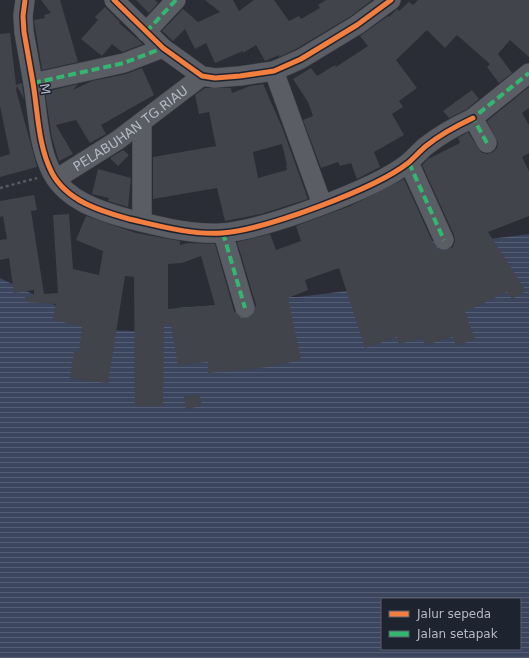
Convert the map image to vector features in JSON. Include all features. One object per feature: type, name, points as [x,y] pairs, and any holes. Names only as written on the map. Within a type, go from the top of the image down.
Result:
[{"type":"street","name":"M","points":[[26,0],[23,16],[24,32],[40,133],[55,176]]},
{"type":"street","name":"PELABUHAN TG.RIAU","points":[[55,176],[142,122],[202,76],[163,48],[114,0]]},
{"type":"street","points":[[146,32],[176,0]]},
{"type":"street","points":[[202,76],[240,76],[274,71],[301,58],[351,29],[391,0]]},
{"type":"street","points":[[33,84],[124,63],[163,48]]},
{"type":"street","points":[[274,71],[322,204]]},
{"type":"street","points":[[55,176],[64,190],[82,202],[104,212],[142,222],[197,233],[223,233],[264,224],[322,204],[373,183],[409,163],[424,147],[445,132],[473,118],[529,73]]},
{"type":"street","points":[[473,118],[487,143]]},
{"type":"street","points":[[142,122],[142,222]]},
{"type":"street","points":[[409,163],[444,240]]},
{"type":"street","points":[[223,233],[245,308]]},
{"type":"path","points":[[0,188],[55,176]]},
{"type":"water","points":[[529,234],[529,658],[0,658],[0,278],[71,313],[111,330],[154,332],[177,308],[202,306],[208,315],[249,311],[286,294],[291,297],[298,297],[354,290],[415,247],[435,240],[453,252],[481,240]]},
{"type":"building","points":[[41,0],[60,0],[78,62],[42,70],[34,20],[45,18],[44,15],[51,13]]},
{"type":"building","points":[[136,0],[155,0],[158,3],[149,13]]},
{"type":"building","points":[[205,0],[233,0],[239,11],[254,0],[274,0],[289,21],[299,16],[301,19],[320,8],[318,5],[326,0],[372,0],[351,16],[296,49],[279,57],[279,55],[265,61],[256,45],[243,53],[243,51],[215,63],[206,43],[195,49],[185,29],[173,41],[162,31],[183,9],[198,22],[220,12]]},
{"type":"building","points":[[418,0],[529,0],[529,57],[510,40],[498,54],[512,73],[499,83],[487,67],[490,64],[457,35],[445,48],[427,30],[396,60],[417,88],[399,101],[403,107],[392,114],[404,135],[374,152],[380,167],[357,179],[351,163],[340,166],[338,162],[321,168],[303,120],[313,116],[308,102],[293,79],[311,68],[317,76],[335,65],[336,67],[368,46],[360,36],[388,16],[389,17],[397,9],[399,11],[409,2],[413,5]]},
{"type":"building","points":[[105,7],[120,22],[119,23],[143,44],[122,52],[112,44],[102,56],[81,39],[98,20],[95,17]]},
{"type":"building","points":[[10,33],[16,85],[22,83],[24,99],[17,86],[16,90],[37,167],[0,177],[0,157],[10,154],[0,106],[0,34]]},
{"type":"building","points":[[142,68],[154,95],[101,125],[106,134],[90,143],[76,120],[56,125],[73,154],[59,161],[52,138],[45,92],[78,84],[73,90],[92,81],[126,74]]},
{"type":"building","points":[[263,84],[282,127],[308,199],[261,214],[225,221],[217,188],[153,199],[153,157],[216,146],[209,112],[199,114],[195,95],[205,88],[231,88],[232,93],[250,86]],"holes":[[[282,144],[287,170],[258,178],[253,152]]]},
{"type":"building","points":[[529,87],[529,108],[522,113],[529,125],[529,153],[522,157],[529,171],[529,216],[488,232],[526,291],[512,299],[507,292],[465,312],[475,339],[456,346],[453,337],[425,345],[422,338],[399,344],[397,337],[365,348],[339,268],[305,280],[308,290],[288,298],[301,360],[268,367],[208,373],[208,362],[178,365],[171,324],[164,325],[163,406],[135,406],[134,277],[125,276],[108,383],[88,381],[70,378],[74,351],[79,352],[81,326],[53,320],[56,304],[25,302],[25,297],[34,296],[34,290],[14,293],[9,258],[0,260],[0,240],[7,239],[3,216],[0,217],[0,201],[34,195],[37,210],[31,211],[44,294],[58,293],[53,215],[69,214],[73,269],[99,275],[103,251],[76,240],[86,216],[136,233],[180,241],[180,245],[188,243],[215,244],[234,311],[242,319],[248,318],[253,315],[256,305],[237,242],[270,234],[276,250],[301,241],[296,226],[350,206],[404,179],[434,245],[443,251],[453,247],[455,241],[454,235],[422,165],[428,159],[460,143],[458,138],[468,132],[481,152],[487,154],[493,152],[497,148],[498,143],[487,121]],"holes":[[[201,256],[215,305],[168,309],[168,264],[182,263]]]},
{"type":"building","points":[[472,90],[479,99],[467,109],[449,118],[443,111]]},
{"type":"building","points":[[123,150],[129,155],[118,166],[110,158]]},
{"type":"building","points":[[98,169],[131,178],[128,207],[108,201],[109,198],[92,194]]},
{"type":"building","points":[[199,394],[202,406],[186,409],[184,397]]},
{"type":"marked path","points":[[146,32],[176,0]]},
{"type":"marked path","points":[[33,83],[124,63],[163,48]]},
{"type":"marked path","points":[[487,143],[473,118],[529,73]]},
{"type":"marked path","points":[[409,163],[444,240]]},
{"type":"marked path","points":[[223,233],[245,308]]},
{"type":"cycle path","points":[[25,0],[23,16],[24,32],[41,141],[47,163],[58,183],[75,198],[85,204],[129,219],[199,233],[222,233],[264,224],[318,207],[371,184],[408,163],[437,138],[473,118]]},
{"type":"cycle path","points":[[114,0],[163,48],[202,76],[215,78],[274,71],[301,59],[357,25],[391,0]]}]
